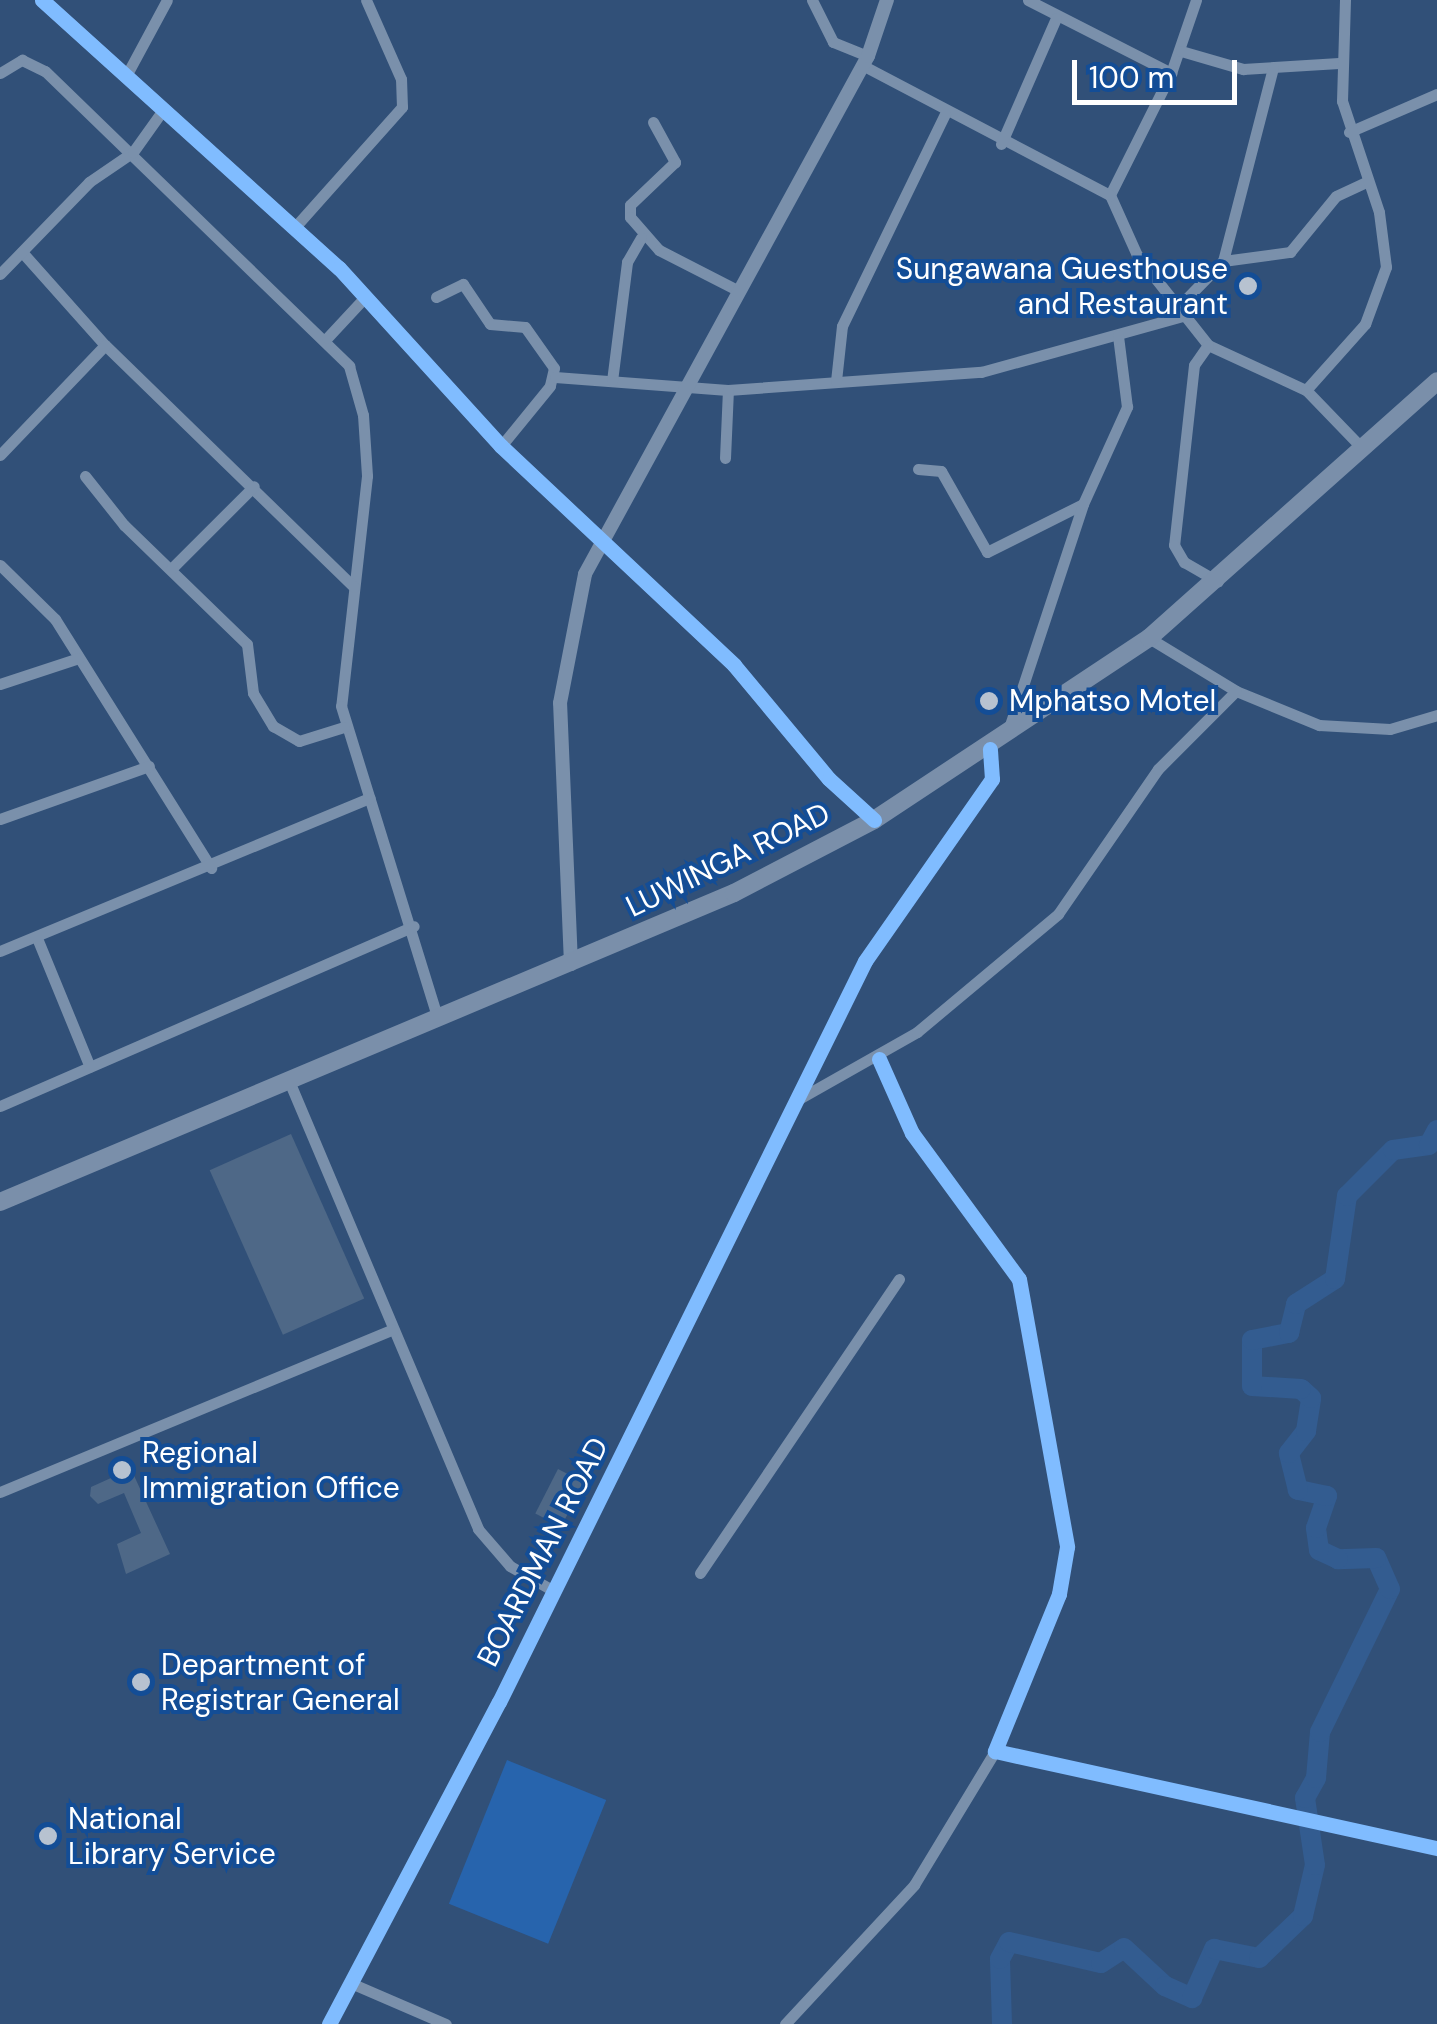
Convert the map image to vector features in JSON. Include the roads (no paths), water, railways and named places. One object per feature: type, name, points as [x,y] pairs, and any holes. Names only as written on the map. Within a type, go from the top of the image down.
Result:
[{"type":"highway","name":"LUWINGA ROAD","points":[[0,1202],[734,893],[874,820],[998,744],[1149,638],[1218,582],[1437,381]]},
{"type":"street","points":[[42,0],[295,226],[366,296],[501,446],[734,665],[828,779],[874,820]]},
{"type":"street","points":[[126,76],[167,0]]},
{"type":"street","points":[[295,226],[402,107],[401,79],[366,0]]},
{"type":"street","points":[[812,0],[833,42],[945,114],[1110,194],[1137,255],[1208,345],[1306,390],[1364,450]]},
{"type":"street","points":[[571,964],[562,678],[598,540],[686,390],[736,290],[865,61],[888,0]]},
{"type":"street","points":[[1028,0],[1056,18],[1172,74]]},
{"type":"street","points":[[1110,194],[1172,74],[1196,0]]},
{"type":"street","points":[[1306,390],[1354,340],[1381,288],[1386,248],[1368,181],[1349,132],[1339,62],[1345,0]]},
{"type":"street","points":[[1001,144],[1056,18]]},
{"type":"street","points":[[1181,51],[1228,66],[1272,68],[1339,62]]},
{"type":"street","points":[[0,74],[12,62],[34,63],[328,338],[349,366],[363,414],[365,524],[340,682],[344,727],[414,926],[438,1019]]},
{"type":"street","points":[[554,377],[686,390],[728,390],[981,372],[1118,336],[1184,310],[1223,261],[1272,68]]},
{"type":"street","points":[[1349,132],[1437,94]]},
{"type":"street","points":[[0,274],[89,182],[133,152],[163,110]]},
{"type":"street","points":[[836,381],[842,326],[945,114]]},
{"type":"street","points":[[653,122],[675,162],[630,205],[641,238],[736,290]]},
{"type":"street","points":[[1223,261],[1290,252],[1336,196],[1368,181]]},
{"type":"street","points":[[612,381],[627,262],[641,238]]},
{"type":"street","points":[[22,252],[105,345],[354,587]]},
{"type":"street","points":[[436,296],[462,284],[490,324],[525,327],[554,377]]},
{"type":"street","points":[[328,338],[366,296]]},
{"type":"street","name":"BOARDMAN ROAD","points":[[329,2024],[353,1984],[866,961],[992,778],[998,744],[1083,504],[1127,407],[1118,336]]},
{"type":"street","points":[[0,455],[105,345]]},
{"type":"street","points":[[1208,345],[1194,365],[1174,545],[1184,562],[1218,582]]},
{"type":"street","points":[[501,446],[554,377]]},
{"type":"street","points":[[725,458],[728,390]]},
{"type":"street","points":[[918,470],[942,471],[987,552],[1083,504]]},
{"type":"street","points":[[85,476],[171,570],[247,644],[253,693],[280,733],[298,741],[344,727]]},
{"type":"street","points":[[171,570],[254,486]]},
{"type":"street","points":[[0,566],[54,619],[211,868]]},
{"type":"street","points":[[1149,638],[1236,691],[1319,726],[1358,731],[1437,716]]},
{"type":"street","points":[[0,684],[79,658]]},
{"type":"street","points":[[797,1100],[878,1058],[1058,914],[1158,768],[1236,691]]},
{"type":"street","points":[[0,820],[149,766]]},
{"type":"street","points":[[0,952],[211,868],[370,798]]},
{"type":"street","points":[[0,1106],[414,926]]},
{"type":"street","points":[[36,938],[90,1067]]},
{"type":"street","points":[[784,2024],[914,1885],[995,1750],[1060,1594],[1067,1546],[1019,1279],[912,1133],[878,1058]]},
{"type":"street","points":[[289,1081],[478,1529],[510,1566],[552,1590]]},
{"type":"street","points":[[700,1573],[899,1279]]},
{"type":"street","points":[[0,1492],[392,1329]]},
{"type":"street","points":[[995,1750],[1437,1848]]},
{"type":"street","points":[[353,1984],[446,2024]]},
{"type":"waterway","points":[[1002,2024],[1000,1959],[1009,1942],[1101,1963],[1124,1948],[1165,1986],[1192,1998],[1214,1949],[1259,1958],[1303,1916],[1315,1865],[1305,1798],[1316,1778],[1320,1732],[1390,1589],[1376,1558],[1338,1559],[1319,1550],[1316,1528],[1327,1496],[1298,1490],[1289,1453],[1306,1431],[1311,1398],[1301,1389],[1252,1386],[1252,1340],[1289,1333],[1296,1304],[1335,1279],[1347,1196],[1393,1150],[1429,1145],[1437,1130]]},
{"type":"place","name":"Sungawana Guesthouse and Restaurant","points":[[1248,286]]},
{"type":"place","name":"Mphatso Motel","points":[[989,701]]},
{"type":"place","name":"Regional Immigration Office","points":[[122,1470]]},
{"type":"place","name":"Department of Registrar General","points":[[141,1682]]},
{"type":"place","name":"National Library Service","points":[[48,1836]]}]
